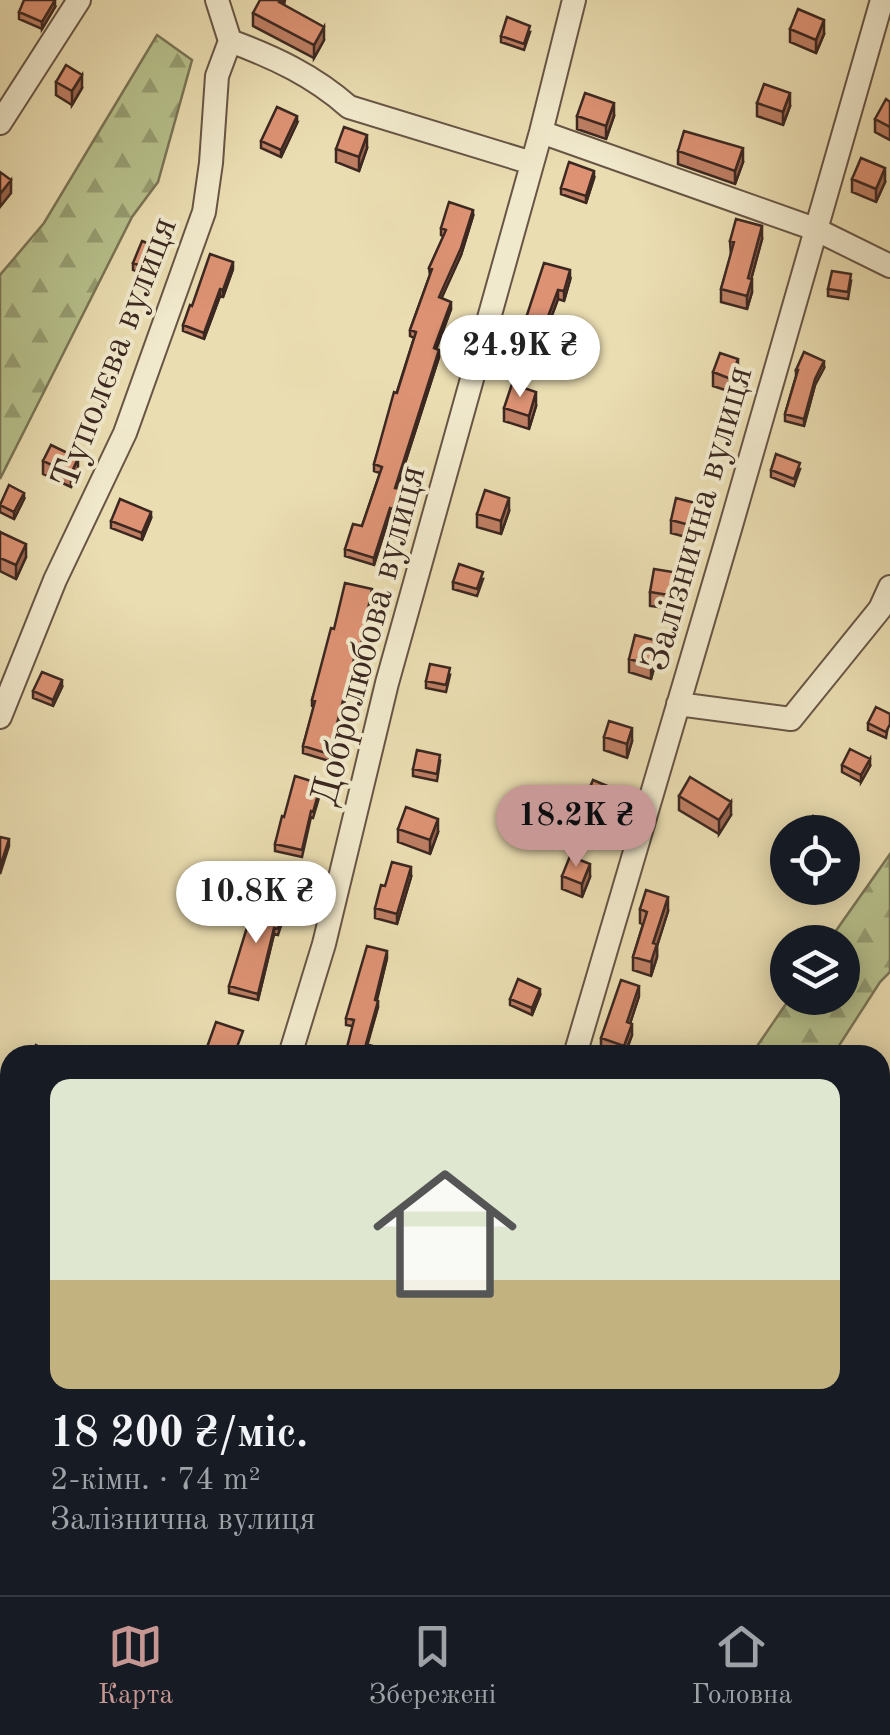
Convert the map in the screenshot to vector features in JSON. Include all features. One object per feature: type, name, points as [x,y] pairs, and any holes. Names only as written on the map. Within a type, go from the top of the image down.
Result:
[{"type":"street","points":[[0,123],[78,0]]},
{"type":"street","points":[[217,0],[230,41],[272,57],[328,88],[349,107],[532,162]]},
{"type":"street","name":"Добролюбова вулиця","points":[[293,1045],[324,944],[387,683],[541,132],[574,0]]},
{"type":"street","name":"Залізнична вулиця","points":[[577,1045],[882,0]]},
{"type":"street","name":"Туполєва вулиця","points":[[0,717],[55,580],[124,433],[204,212],[217,76],[230,41]]},
{"type":"street","points":[[541,132],[815,229],[890,266]]},
{"type":"street","points":[[678,704],[791,719],[880,609],[890,586]]},
{"type":"green space","points":[[157,35],[192,60],[158,182],[132,217],[0,479],[0,275],[44,223]]},
{"type":"green space","points":[[890,854],[890,972],[860,1013],[860,925],[840,925],[854,905],[860,905],[860,897]]},
{"type":"green space","points":[[778,1015],[859,1015],[839,1045],[758,1045]]},
{"type":"building","points":[[24,0],[55,0],[42,22],[19,12]]},
{"type":"building","points":[[260,0],[280,0],[324,27],[314,45],[253,13]]},
{"type":"building","points":[[798,9],[824,20],[816,40],[790,29]]},
{"type":"building","points":[[507,17],[530,26],[524,44],[501,36]]},
{"type":"building","points":[[66,65],[82,75],[72,91],[56,82]]},
{"type":"building","points":[[764,84],[790,93],[783,112],[757,103]]},
{"type":"building","points":[[585,93],[614,103],[606,126],[577,116]]},
{"type":"building","points":[[886,99],[890,102],[890,127],[875,119]]},
{"type":"building","points":[[277,107],[297,116],[281,150],[261,141]]},
{"type":"building","points":[[344,127],[367,135],[359,157],[336,149]]},
{"type":"building","points":[[684,131],[743,148],[735,171],[678,151]]},
{"type":"building","points":[[861,158],[885,168],[876,189],[852,179]]},
{"type":"building","points":[[569,162],[594,171],[586,196],[561,188]]},
{"type":"building","points":[[0,172],[11,180],[0,194]]},
{"type":"building","points":[[449,202],[473,210],[439,297],[451,302],[434,348],[439,350],[395,488],[400,489],[374,558],[345,549],[353,524],[362,526],[382,467],[374,464],[416,332],[410,330],[432,269],[429,268],[446,230],[441,228]]},
{"type":"building","points":[[736,219],[762,226],[747,296],[721,289]]},
{"type":"building","points":[[142,241],[165,250],[157,272],[133,263]]},
{"type":"building","points":[[210,254],[233,262],[204,333],[183,325]]},
{"type":"building","points":[[544,263],[570,270],[564,291],[558,290],[546,322],[527,315]]},
{"type":"building","points":[[832,271],[851,274],[848,292],[828,289]]},
{"type":"building","points":[[804,352],[824,361],[804,419],[785,414]]},
{"type":"building","points":[[720,353],[738,359],[731,379],[713,372]]},
{"type":"building","points":[[512,384],[536,392],[529,416],[504,408]]},
{"type":"building","points":[[51,445],[78,458],[71,474],[43,461]]},
{"type":"building","points":[[776,454],[800,463],[794,479],[771,470]]},
{"type":"building","points":[[9,485],[24,493],[14,512],[0,505]]},
{"type":"building","points":[[485,490],[509,498],[501,521],[477,514]]},
{"type":"building","points":[[676,498],[699,504],[693,526],[671,520]]},
{"type":"building","points":[[120,499],[151,512],[142,533],[111,521]]},
{"type":"building","points":[[0,532],[26,544],[16,565],[0,558]]},
{"type":"building","points":[[459,564],[483,572],[477,589],[453,582]]},
{"type":"building","points":[[654,569],[679,573],[675,596],[650,592]]},
{"type":"building","points":[[345,583],[372,589],[358,660],[354,659],[329,754],[303,746]]},
{"type":"building","points":[[635,635],[658,641],[651,665],[629,659]]},
{"type":"building","points":[[430,664],[450,668],[446,685],[426,681]]},
{"type":"building","points":[[42,672],[62,680],[53,700],[33,691]]},
{"type":"building","points":[[876,707],[890,714],[886,732],[868,723]]},
{"type":"building","points":[[609,721],[632,728],[627,744],[604,737]]},
{"type":"building","points":[[850,749],[870,759],[861,775],[842,765]]},
{"type":"building","points":[[417,750],[440,755],[437,774],[413,769]]},
{"type":"building","points":[[295,776],[321,784],[302,850],[275,844]]},
{"type":"building","points":[[690,777],[731,802],[719,820],[679,796]]},
{"type":"building","points":[[593,780],[617,790],[607,814],[583,804]]},
{"type":"building","points":[[406,807],[438,819],[430,840],[398,829]]},
{"type":"building","points":[[0,837],[9,839],[0,867]]},
{"type":"building","points":[[570,856],[590,864],[582,884],[562,876]]},
{"type":"building","points":[[392,862],[411,867],[397,914],[375,908]]},
{"type":"building","points":[[646,890],[668,897],[651,962],[633,957],[647,912],[640,909]]},
{"type":"building","points":[[256,898],[285,907],[278,929],[274,928],[258,994],[229,986]]},
{"type":"building","points":[[367,946],[387,951],[366,1044],[370,1045],[348,1045],[354,1020],[346,1018]]},
{"type":"building","points":[[518,979],[540,989],[532,1008],[510,999]]},
{"type":"building","points":[[621,980],[639,986],[624,1045],[601,1038]]},
{"type":"building","points":[[216,1022],[243,1031],[238,1045],[208,1045]]}]
